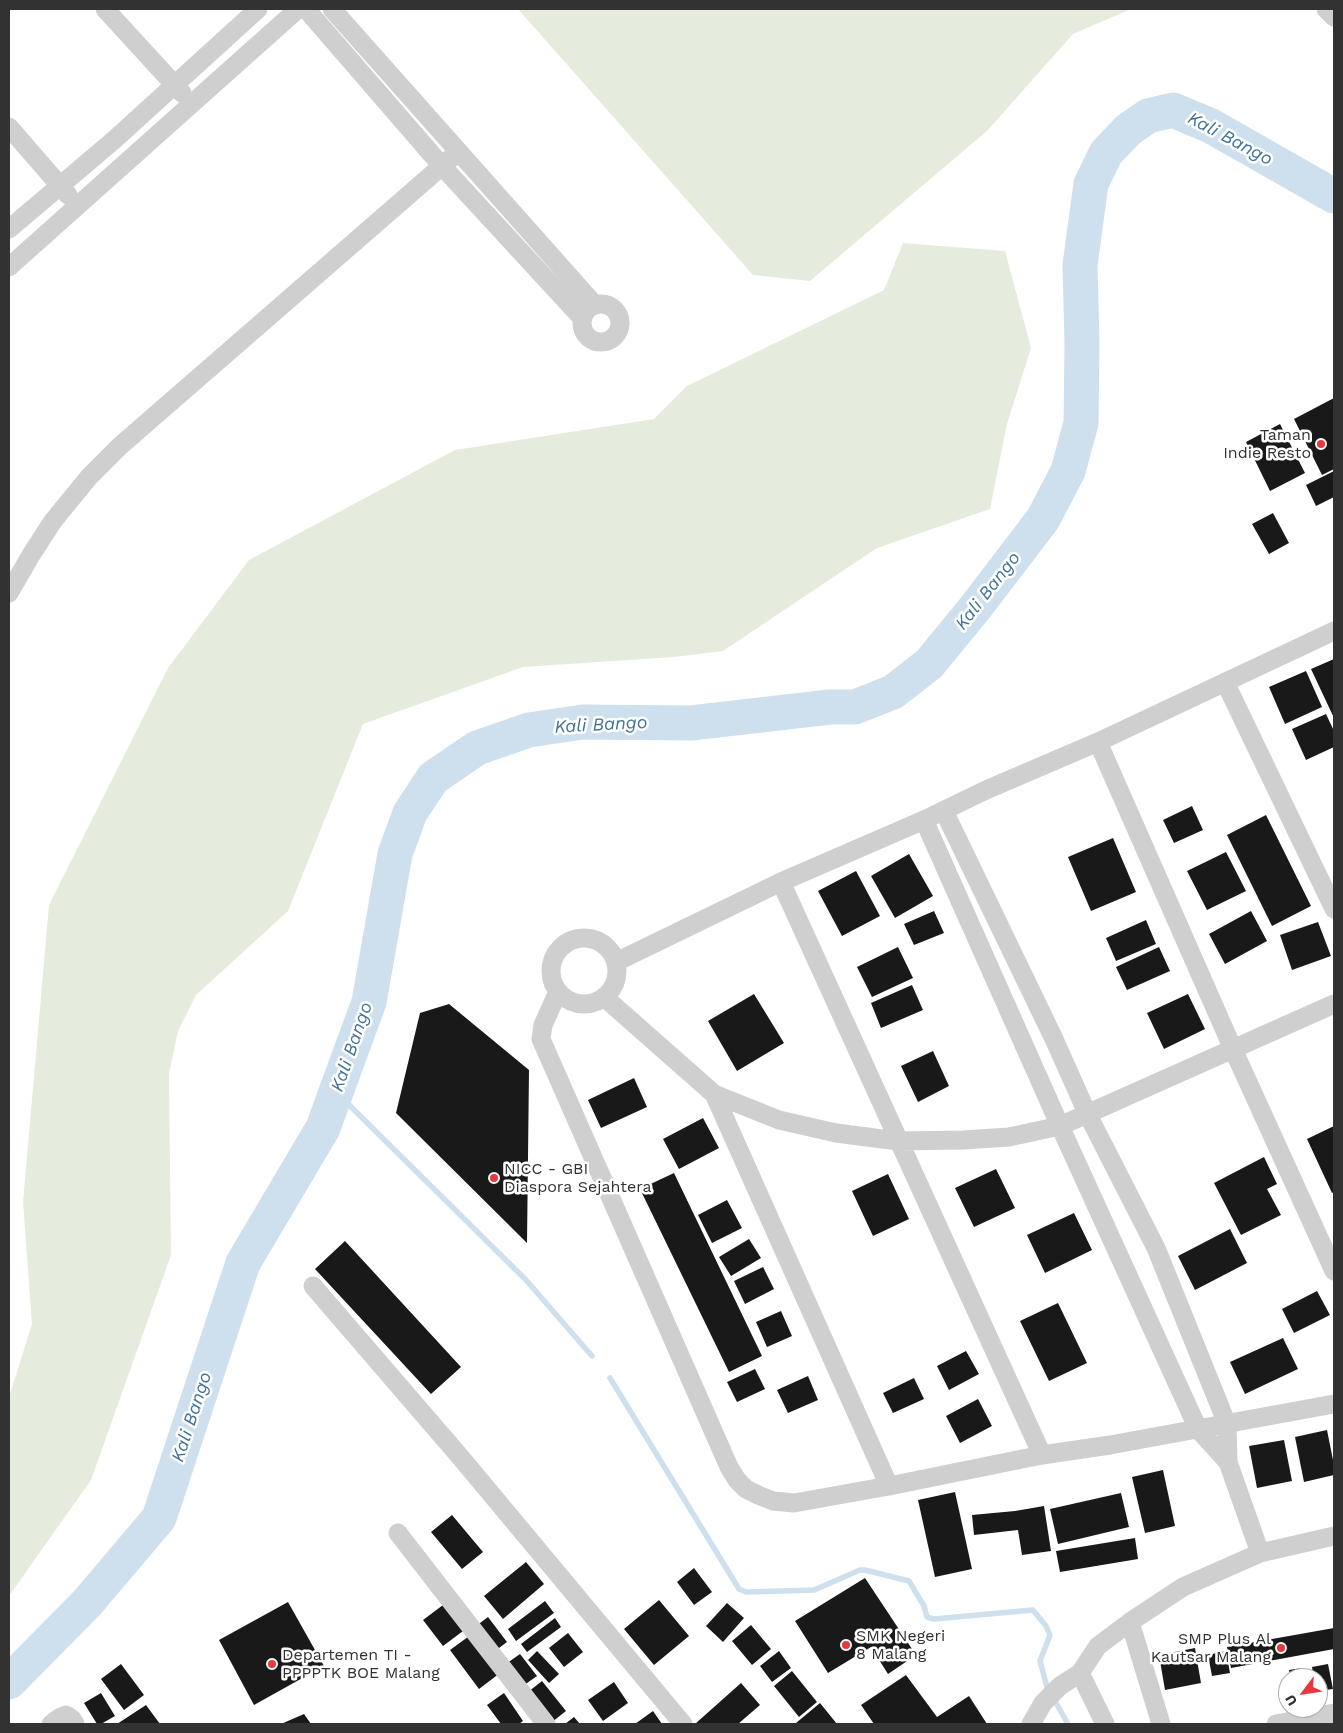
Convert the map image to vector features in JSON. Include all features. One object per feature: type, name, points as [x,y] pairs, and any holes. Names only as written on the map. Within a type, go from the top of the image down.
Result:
[{"type":"street","points":[[105,9],[192,104]]},
{"type":"street","points":[[9,229],[114,140],[258,9]]},
{"type":"street","points":[[9,267],[298,9]]},
{"type":"street","points":[[306,9],[441,165],[588,311],[458,152],[332,9]]},
{"type":"street","points":[[1326,9],[1334,18]]},
{"type":"street","points":[[9,127],[59,186],[78,205]]},
{"type":"street","points":[[9,593],[30,554],[53,521],[89,477],[120,446],[458,152]]},
{"type":"street","points":[[616,962],[781,882],[1098,742],[1334,632]]},
{"type":"street","points":[[1225,682],[1334,909]]},
{"type":"street","points":[[1098,742],[1334,1271]]},
{"type":"street","points":[[944,811],[1054,1039],[1087,1113],[1156,1248],[1227,1424],[1228,1462],[1260,1553]]},
{"type":"street","points":[[924,820],[1198,1430],[1228,1462]]},
{"type":"street","points":[[781,882],[1042,1454]]},
{"type":"street","points":[[575,939],[588,939],[600,942],[610,951],[616,962],[617,975],[613,988],[604,997],[593,1003],[580,1004],[568,1000],[558,992],[552,980],[551,967],[555,955],[563,946],[575,939]]},
{"type":"street","points":[[558,992],[543,1025],[541,1039],[729,1467],[737,1480],[758,1496],[773,1501],[794,1503],[889,1486],[1042,1454],[1198,1430],[1334,1404]]},
{"type":"street","points":[[604,997],[714,1094],[779,1120],[836,1133],[898,1141],[1009,1137],[1060,1126],[1334,1004]]},
{"type":"street","points":[[714,1094],[889,1486]]},
{"type":"street","points":[[312,1286],[462,1459],[683,1724]]},
{"type":"street","points":[[398,1533],[546,1724]]},
{"type":"street","points":[[1031,1723],[1080,1673],[1098,1646],[1183,1587],[1260,1553],[1334,1536]]},
{"type":"street","points":[[1130,1622],[1161,1724]]},
{"type":"street","points":[[1080,1673],[1105,1724]]},
{"type":"street","points":[[1276,1724],[1334,1713]]},
{"type":"street","points":[[51,1724],[66,1715],[75,1724]]},
{"type":"shaded area","points":[[518,9],[1131,9],[1073,34],[987,131],[810,281],[753,275]]},
{"type":"shaded area","points":[[903,243],[1005,251],[1031,348],[1007,424],[990,509],[877,548],[723,651],[674,657],[523,667],[363,724],[288,911],[196,995],[178,1031],[169,1074],[171,1255],[91,1480],[9,1596],[9,1397],[32,1324],[23,1202],[49,905],[168,668],[249,560],[455,450],[654,419],[687,386],[884,290]]},
{"type":"building","name":"Taman Indie Resto","points":[[1334,398],[1334,469],[1322,475],[1294,419]]},
{"type":"building","points":[[1280,424],[1305,473],[1270,491],[1246,442]]},
{"type":"building","points":[[1334,471],[1334,497],[1316,506],[1306,485]]},
{"type":"building","points":[[1273,513],[1289,543],[1269,554],[1252,524]]},
{"type":"building","points":[[1334,659],[1334,718],[1311,669]]},
{"type":"building","points":[[1306,671],[1322,707],[1285,724],[1269,687]]},
{"type":"building","points":[[1326,714],[1334,731],[1334,747],[1306,760],[1292,729]]},
{"type":"building","points":[[1192,806],[1203,830],[1174,843],[1163,820]]},
{"type":"building","points":[[1266,815],[1311,906],[1272,926],[1227,835]]},
{"type":"building","points":[[1113,838],[1136,892],[1091,911],[1068,857]]},
{"type":"building","points":[[1226,852],[1246,891],[1207,910],[1187,871]]},
{"type":"building","points":[[909,854],[933,896],[895,918],[871,876]]},
{"type":"building","points":[[856,871],[880,916],[842,936],[818,891]]},
{"type":"building","points":[[934,911],[944,933],[914,945],[904,924]]},
{"type":"building","points":[[1251,911],[1267,941],[1225,964],[1209,934]]},
{"type":"building","points":[[1146,920],[1156,944],[1116,961],[1106,938]]},
{"type":"building","points":[[1318,922],[1331,956],[1292,970],[1280,935]]},
{"type":"building","points":[[898,947],[913,978],[872,997],[857,967]]},
{"type":"building","points":[[1159,947],[1170,971],[1127,990],[1116,967]]},
{"type":"building","points":[[912,985],[923,1010],[881,1028],[871,1003]]},
{"type":"building","points":[[754,994],[784,1043],[737,1071],[708,1021]]},
{"type":"building","points":[[1188,994],[1205,1029],[1164,1049],[1147,1013]]},
{"type":"building","name":"NICC - GBI Diaspora Sejahtera","points":[[449,1004],[529,1070],[527,1243],[396,1113],[420,1013]]},
{"type":"building","points":[[933,1051],[949,1086],[918,1102],[901,1066]]},
{"type":"building","points":[[634,1078],[647,1107],[601,1128],[588,1100]]},
{"type":"building","points":[[703,1118],[719,1148],[679,1169],[663,1139]]},
{"type":"building","points":[[1334,1126],[1334,1192],[1332,1193],[1307,1139]]},
{"type":"building","points":[[1264,1157],[1277,1184],[1267,1189],[1281,1215],[1241,1235],[1214,1183]]},
{"type":"building","points":[[996,1169],[1015,1208],[974,1227],[955,1188]]},
{"type":"building","points":[[674,1173],[762,1356],[729,1372],[640,1189]]},
{"type":"building","points":[[888,1174],[909,1219],[873,1236],[852,1191]]},
{"type":"building","points":[[727,1200],[742,1228],[712,1243],[698,1215]]},
{"type":"building","points":[[1074,1213],[1092,1250],[1045,1273],[1027,1235]]},
{"type":"building","points":[[1230,1229],[1247,1263],[1195,1290],[1178,1256]]},
{"type":"building","points":[[749,1239],[761,1258],[731,1276],[719,1257]]},
{"type":"building","points":[[345,1241],[461,1367],[431,1394],[315,1269]]},
{"type":"building","points":[[763,1267],[774,1289],[745,1304],[734,1281]]},
{"type":"building","points":[[1317,1291],[1330,1315],[1294,1333],[1282,1309]]},
{"type":"building","points":[[1058,1303],[1087,1363],[1049,1381],[1020,1321]]},
{"type":"building","points":[[781,1311],[792,1336],[767,1347],[756,1322]]},
{"type":"building","points":[[1283,1338],[1298,1369],[1245,1394],[1230,1362]]},
{"type":"building","points":[[966,1351],[979,1374],[949,1390],[937,1366]]},
{"type":"building","points":[[755,1369],[765,1389],[737,1402],[727,1382]]},
{"type":"building","points":[[808,1376],[818,1400],[788,1413],[777,1390]]},
{"type":"building","points":[[914,1378],[924,1399],[893,1413],[883,1393]]},
{"type":"building","points":[[978,1399],[992,1426],[960,1443],[946,1416]]},
{"type":"building","points":[[1327,1430],[1334,1465],[1334,1475],[1304,1482],[1295,1437]]},
{"type":"building","points":[[1284,1440],[1292,1481],[1257,1488],[1249,1446]]},
{"type":"building","points":[[1163,1470],[1175,1526],[1145,1533],[1132,1477]]},
{"type":"building","points":[[955,1492],[972,1569],[935,1577],[918,1500]]},
{"type":"building","points":[[1121,1493],[1129,1527],[1058,1544],[1050,1509]]},
{"type":"building","points":[[1044,1506],[1051,1551],[1022,1555],[1018,1530],[974,1535],[972,1515]]},
{"type":"building","points":[[452,1515],[483,1552],[462,1569],[431,1532]]},
{"type":"building","points":[[1135,1538],[1138,1559],[1060,1572],[1056,1551]]},
{"type":"building","points":[[526,1562],[544,1584],[503,1619],[484,1596]]},
{"type":"building","points":[[694,1568],[712,1592],[694,1605],[677,1582]]},
{"type":"building","points":[[865,1578],[916,1655],[888,1674],[871,1647],[828,1673],[795,1621]]},
{"type":"building","points":[[659,1600],[689,1636],[654,1665],[624,1629]]},
{"type":"building","points":[[545,1601],[554,1613],[516,1641],[508,1629]]},
{"type":"building","points":[[288,1602],[324,1666],[254,1705],[219,1640]]},
{"type":"building","points":[[727,1603],[744,1618],[723,1642],[706,1626]]},
{"type":"building","points":[[443,1605],[463,1631],[443,1646],[423,1620]]},
{"type":"building","points":[[488,1617],[507,1642],[495,1651],[476,1626]]},
{"type":"building","points":[[555,1618],[561,1627],[527,1652],[521,1644]]},
{"type":"building","points":[[751,1625],[771,1649],[752,1665],[732,1641]]},
{"type":"building","name":"SMP Plus Al Kautsar Malang","points":[[1334,1628],[1334,1649],[1231,1668],[1227,1647]]},
{"type":"building","points":[[568,1633],[583,1652],[564,1667],[549,1648]]},
{"type":"building","points":[[472,1634],[500,1673],[479,1689],[450,1650]]},
{"type":"building","points":[[1195,1648],[1201,1683],[1165,1690],[1159,1655]]},
{"type":"building","points":[[537,1651],[559,1674],[549,1683],[528,1660]]},
{"type":"building","points":[[779,1651],[791,1668],[772,1682],[760,1666]]},
{"type":"building","points":[[1226,1651],[1230,1673],[1212,1676],[1208,1655]]},
{"type":"building","points":[[520,1654],[537,1676],[520,1688],[503,1666]]},
{"type":"building","points":[[121,1664],[144,1695],[124,1710],[101,1679]]},
{"type":"building","points":[[1328,1664],[1333,1689],[1328,1690],[1328,1668],[1312,1667]]},
{"type":"building","points":[[792,1671],[817,1702],[799,1717],[774,1686]]},
{"type":"building","points":[[906,1675],[937,1717],[969,1696],[987,1724],[874,1724],[861,1705]]},
{"type":"building","points":[[542,1681],[566,1711],[552,1722],[528,1692]]},
{"type":"building","points":[[614,1682],[628,1703],[603,1721],[588,1700]]},
{"type":"building","points":[[741,1683],[760,1705],[738,1724],[695,1724]]},
{"type":"building","points":[[101,1693],[115,1716],[101,1724],[97,1724],[84,1703]]},
{"type":"building","points":[[504,1693],[523,1721],[519,1724],[501,1724],[487,1705]]},
{"type":"building","points":[[820,1703],[837,1724],[796,1723]]},
{"type":"building","points":[[146,1705],[160,1724],[117,1724]]},
{"type":"building","points":[[653,1711],[662,1724],[635,1724]]},
{"type":"building","points":[[304,1714],[311,1724],[281,1724]]},
{"type":"building","points":[[574,1717],[580,1724],[565,1724]]},
{"type":"waterway","name":"Kali Bango","points":[[9,1682],[87,1603],[159,1518],[243,1263],[323,1128],[369,1002],[395,854],[410,813],[433,778],[477,748],[529,730],[583,722],[691,723],[830,707],[855,707],[893,692],[929,664],[975,608],[1043,519],[1068,471],[1081,423],[1080,265],[1091,184],[1106,153],[1128,130],[1148,116],[1173,110],[1211,126],[1334,196]]},
{"type":"waterway","points":[[336,1092],[526,1280],[592,1356]]},
{"type":"waterway","points":[[610,1378],[739,1589],[746,1592],[814,1590],[860,1570],[865,1570],[909,1581],[924,1606],[927,1617],[934,1619],[1033,1610],[1046,1626],[1050,1635],[1040,1661],[1047,1687],[1068,1724]]},
{"type":"place","name":"Taman Indie Resto","points":[[1321,444]]},
{"type":"place","name":"NICC - GBI Diaspora Sejahtera","points":[[494,1178]]},
{"type":"place","name":"SMK Negeri 8 Malang","points":[[846,1645]]},
{"type":"place","name":"SMP Plus Al Kautsar Malang","points":[[1281,1648]]},
{"type":"place","name":"Departemen TI - PPPPTK BOE Malang","points":[[272,1664]]}]
